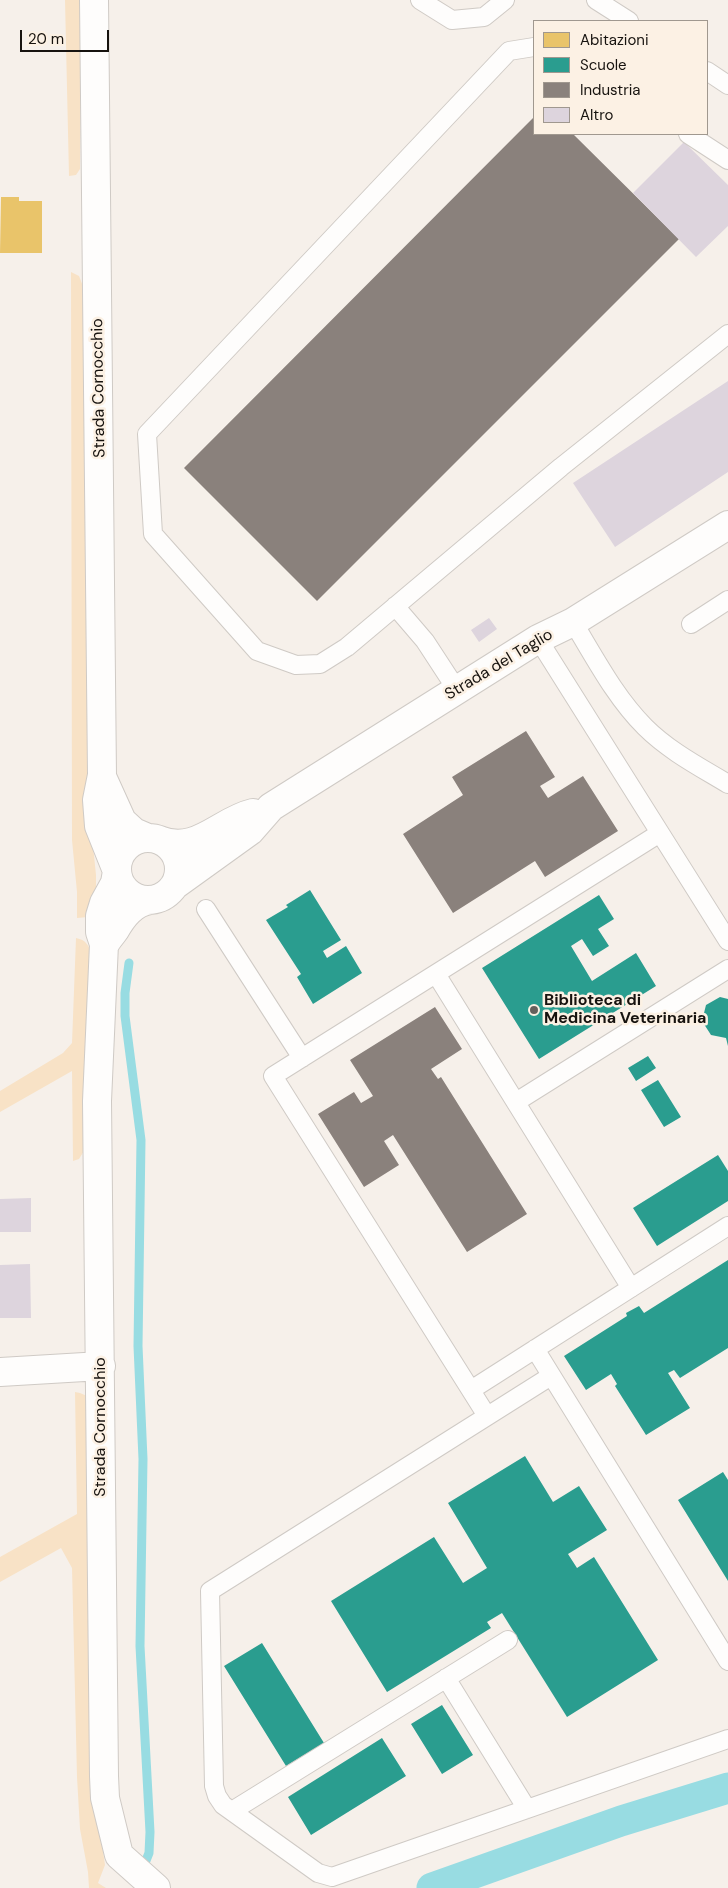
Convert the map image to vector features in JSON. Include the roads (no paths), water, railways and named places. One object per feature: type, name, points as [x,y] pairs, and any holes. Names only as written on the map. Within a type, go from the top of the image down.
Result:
[{"type":"street","name":"Strada Cornocchio","points":[[94,0],[102,775],[97,800],[99,826],[119,880],[124,889],[132,896],[150,900]]},
{"type":"street","name":"Strada del Taglio","points":[[154,839],[173,844],[188,844],[246,815],[271,807],[538,639],[573,622],[727,529]]},
{"type":"street","name":"Strada Cornocchio","points":[[102,775],[122,821],[134,832],[168,845],[175,854],[179,864],[179,874],[175,885],[168,893],[160,898],[141,902],[130,910],[119,923],[104,947]]},
{"type":"street","name":"Strada del Taglio","points":[[175,885],[250,831],[271,807]]},
{"type":"street","name":"Strada Cornocchio","points":[[154,839],[138,839],[128,845],[122,852],[118,861],[115,883],[104,903],[100,916],[99,923],[104,947],[97,1071],[105,1798],[119,1855],[156,1888]]},
{"type":"street","points":[[0,1372],[101,1366]]},
{"type":"lane","points":[[420,0],[452,20],[484,17],[505,0]]},
{"type":"lane","points":[[596,0],[627,20]]},
{"type":"lane","points":[[533,47],[509,51],[147,434],[153,534],[257,651],[296,665],[320,664],[347,647],[561,467],[728,334]]},
{"type":"lane","points":[[708,72],[728,85]]},
{"type":"lane","points":[[690,135],[728,160]]},
{"type":"lane","points":[[691,624],[728,600]]},
{"type":"lane","points":[[395,606],[425,641],[457,690]]},
{"type":"lane","points":[[573,622],[611,686],[646,727],[681,756],[728,784]]},
{"type":"lane","points":[[538,639],[728,941]]},
{"type":"lane","points":[[487,1416],[273,1076],[660,833]]},
{"type":"lane","points":[[206,909],[302,1058]]},
{"type":"lane","points":[[516,1102],[728,968]]},
{"type":"lane","points":[[436,974],[631,1288]]},
{"type":"lane","points":[[471,1390],[728,1226]]},
{"type":"lane","points":[[534,1349],[728,1661]]},
{"type":"lane","points":[[551,1376],[210,1590],[214,1786],[220,1801],[318,1873],[332,1877],[728,1739]]},
{"type":"lane","points":[[232,1811],[508,1640]]},
{"type":"lane","points":[[446,1678],[527,1809]]},
{"type":"waterway","points":[[129,963],[125,993],[125,1016],[141,1140],[138,1346],[143,1459],[140,1646],[150,1832],[149,1853],[145,1863]]},
{"type":"waterway","points":[[432,1888],[621,1821],[728,1788]]},
{"type":"place","name":"Biblioteca di Medicina Veterinaria","points":[[534,1010]]}]
